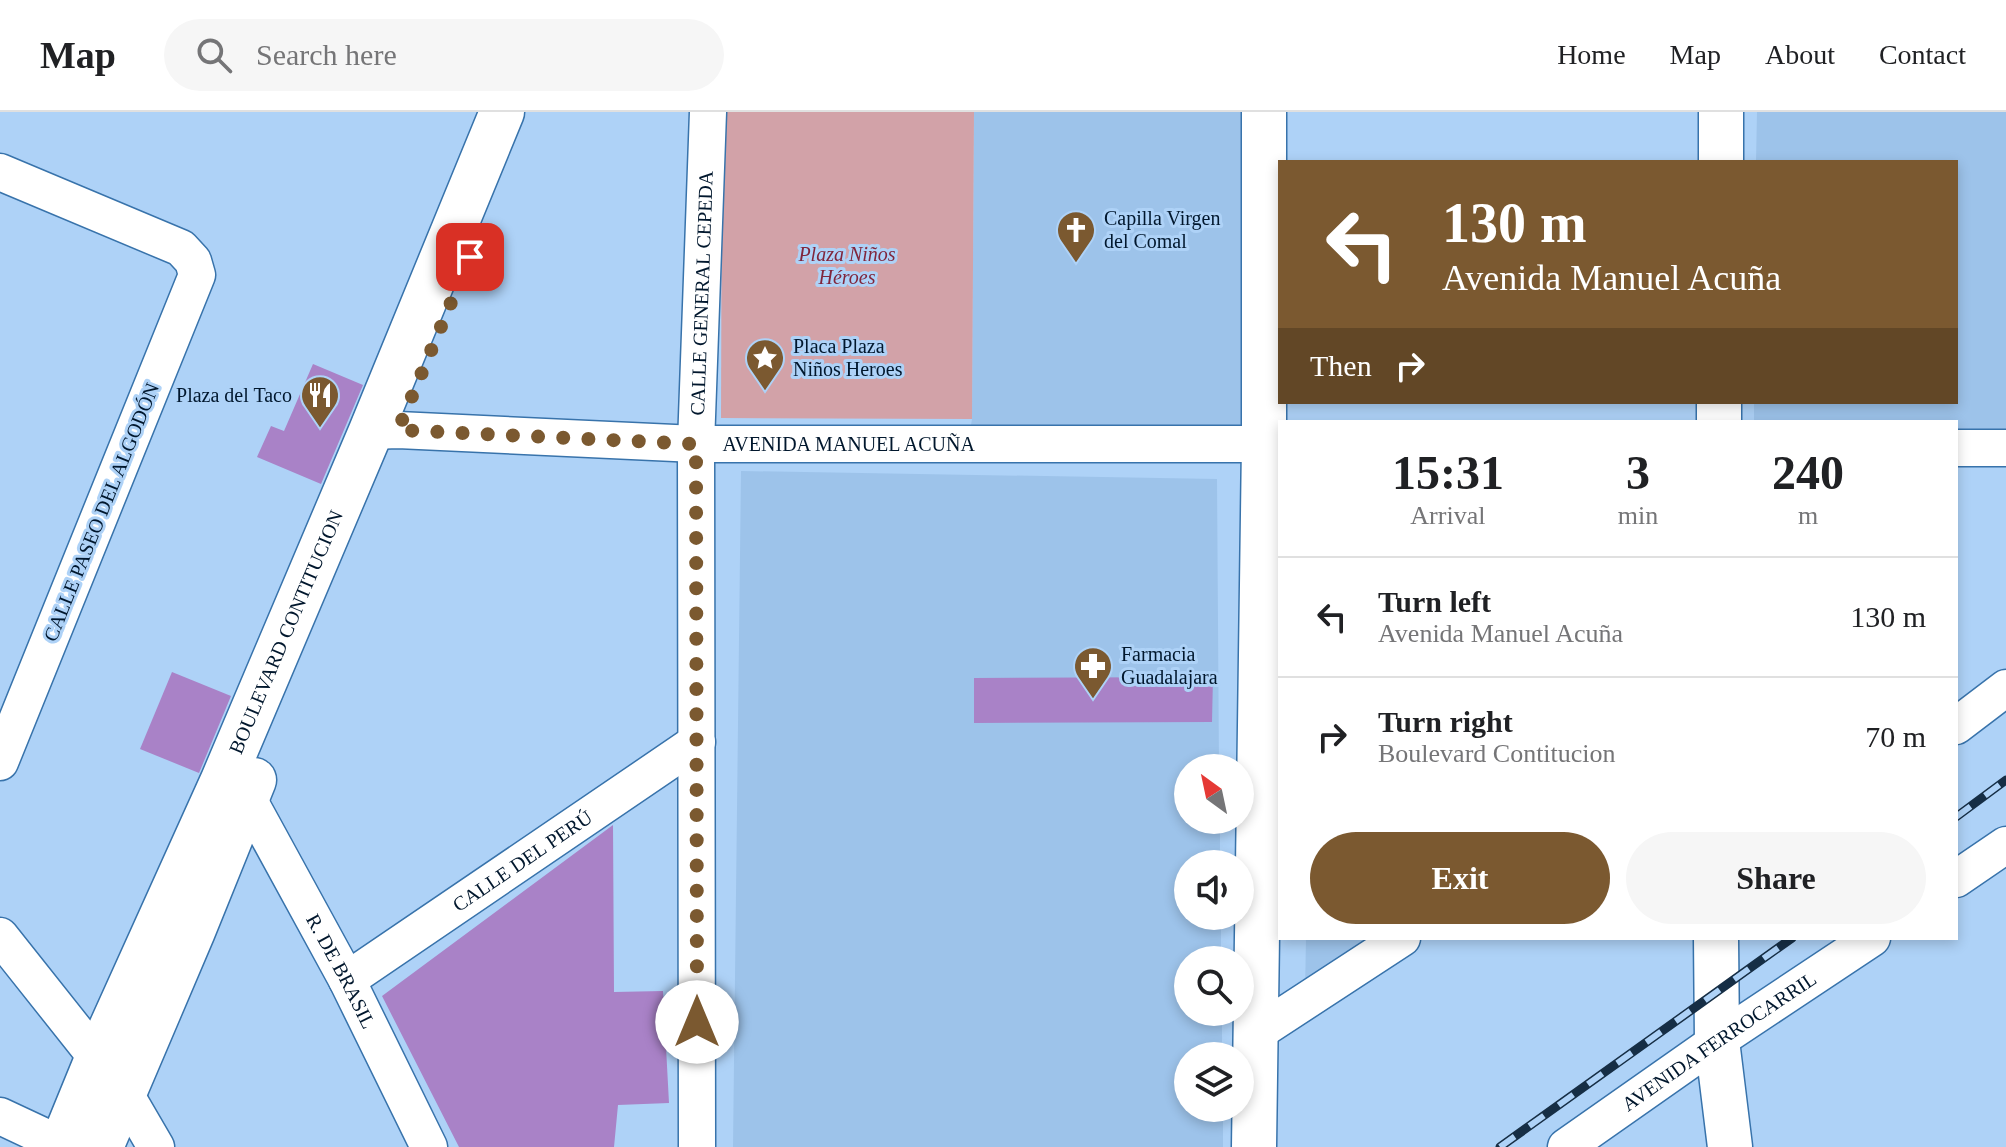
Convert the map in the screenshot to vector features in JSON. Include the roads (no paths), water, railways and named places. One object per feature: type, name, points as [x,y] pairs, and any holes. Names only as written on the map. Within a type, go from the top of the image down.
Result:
[{"type":"street","name":"BOULEVARD CONTITUCION","points":[[75,1146],[124,1092],[193,931],[247,797],[502,112]]},
{"type":"street","name":"BOULEVARD CONTITUCION","points":[[75,1146],[97,1059],[530,112]]},
{"type":"street","name":"CALLE GENERAL CEPEDA","points":[[697,1147],[696,444],[708,112]]},
{"type":"street","points":[[1254,1147],[1272,444],[1264,112]]},
{"type":"street","points":[[1721,112],[1721,160]]},
{"type":"street","name":"CALLE PASEO DEL ALGODÓN","points":[[0,762],[197,275],[193,261],[181,248],[4,186]]},
{"type":"street","name":"AVENIDA MANUEL ACUÑA","points":[[385,431],[696,444],[1272,444]]},
{"type":"street","points":[[1958,448],[2006,448]]},
{"type":"street","points":[[1958,724],[2006,688]]},
{"type":"street","name":"CALLE DEL PERÚ","points":[[347,980],[697,742]]},
{"type":"street","name":"R. DE BRASIL","points":[[247,797],[347,980],[429,1147]]},
{"type":"street","points":[[1958,878],[2006,845]]},
{"type":"street","points":[[0,936],[124,1092],[156,1147]]},
{"type":"street","points":[[1255,1034],[1399,940]]},
{"type":"street","points":[[1716,940],[1717,1041],[1730,1147]]},
{"type":"street","name":"AVENIDA FERROCARRIL","points":[[1566,1147],[1869,940]]},
{"type":"street","points":[[0,1116],[75,1146]]},
{"type":"railway","points":[[1958,816],[2006,780]]},
{"type":"railway","points":[[1500,1147],[1789,940]]},
{"type":"place","name":"Capilla Virgen del Comal","points":[[1076,264]]},
{"type":"place","name":"Placa Plaza Niños Heroes","points":[[765,392]]},
{"type":"place","name":"Plaza del Taco","points":[[320,429]]},
{"type":"place","name":"Farmacia Guadalajara","points":[[1093,700]]},
{"type":"park label","name":"Plaza Niños Héroes","points":[[847,266]]}]
